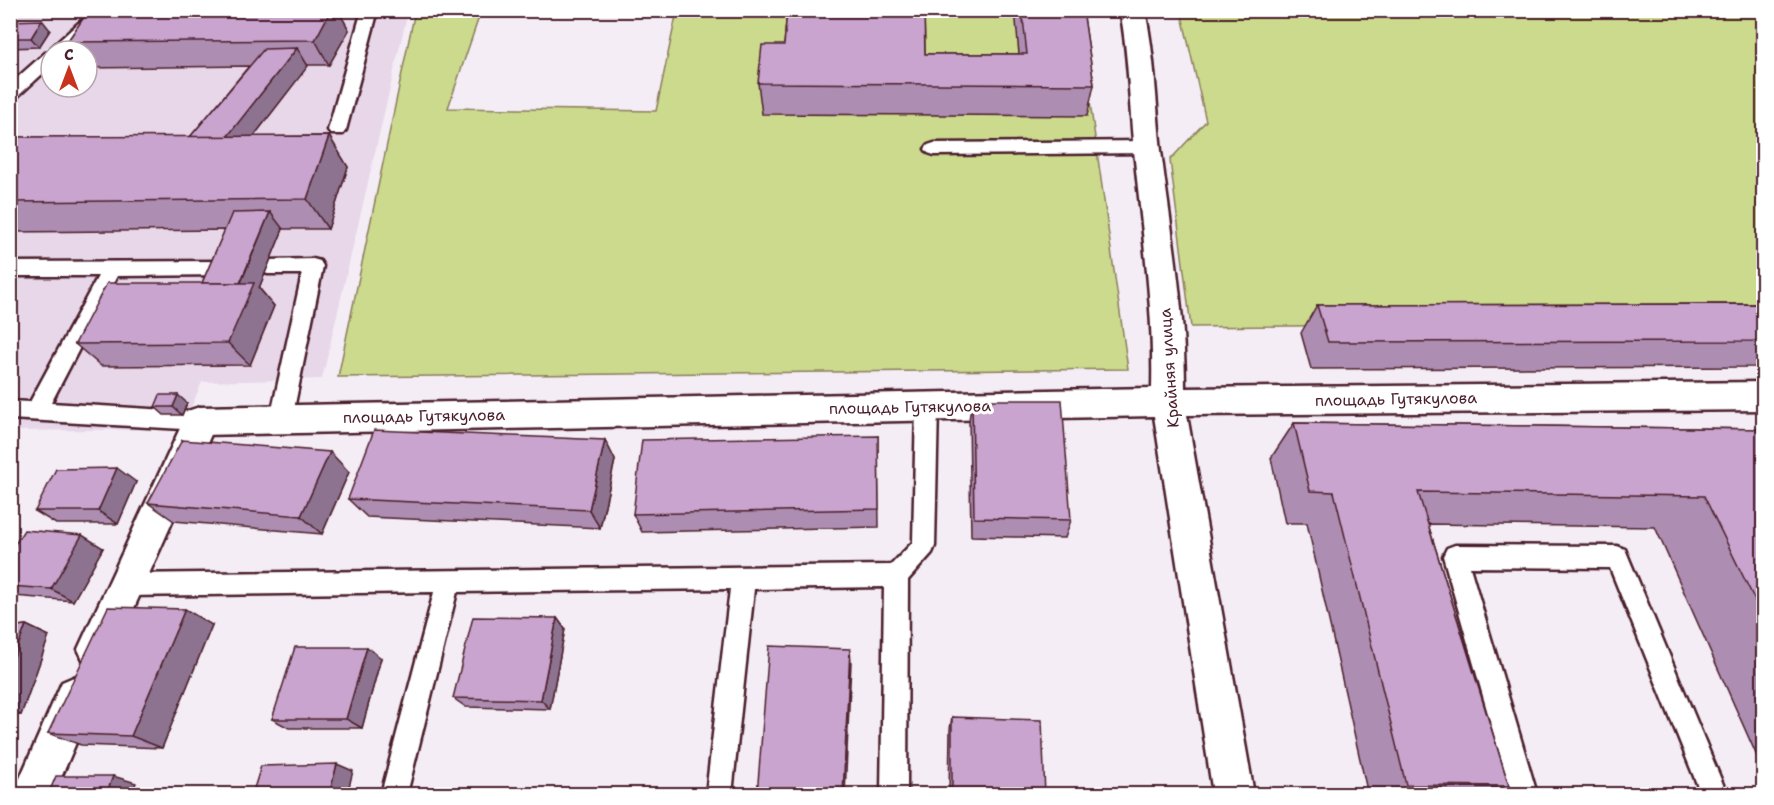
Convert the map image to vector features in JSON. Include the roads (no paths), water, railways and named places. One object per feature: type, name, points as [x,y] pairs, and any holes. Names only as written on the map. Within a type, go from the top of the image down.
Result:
[{"type":"street","name":"Крайняя улица","points":[[1131,10],[1139,43],[1147,147],[1169,341],[1168,402],[1234,795]]},
{"type":"street","name":"площадь Гутякулова","points":[[200,421],[1168,402],[1764,396]]},
{"type":"street","points":[[33,795],[124,585],[200,421]]},
{"type":"lane","points":[[71,39],[103,10]]},
{"type":"lane","points":[[337,130],[370,10]]},
{"type":"lane","points":[[10,94],[39,68]]},
{"type":"lane","points":[[934,149],[1147,147]]},
{"type":"lane","points":[[268,267],[313,266],[281,419]]},
{"type":"lane","points":[[10,269],[230,268]]},
{"type":"lane","points":[[36,411],[111,270]]},
{"type":"lane","points":[[894,795],[896,576],[924,546],[927,406]]},
{"type":"lane","points":[[10,410],[200,421]]},
{"type":"lane","points":[[1524,795],[1455,556],[1617,557],[1713,795]]},
{"type":"lane","points":[[124,585],[896,576]]},
{"type":"lane","points":[[719,795],[743,578]]},
{"type":"lane","points":[[394,795],[448,582]]}]
